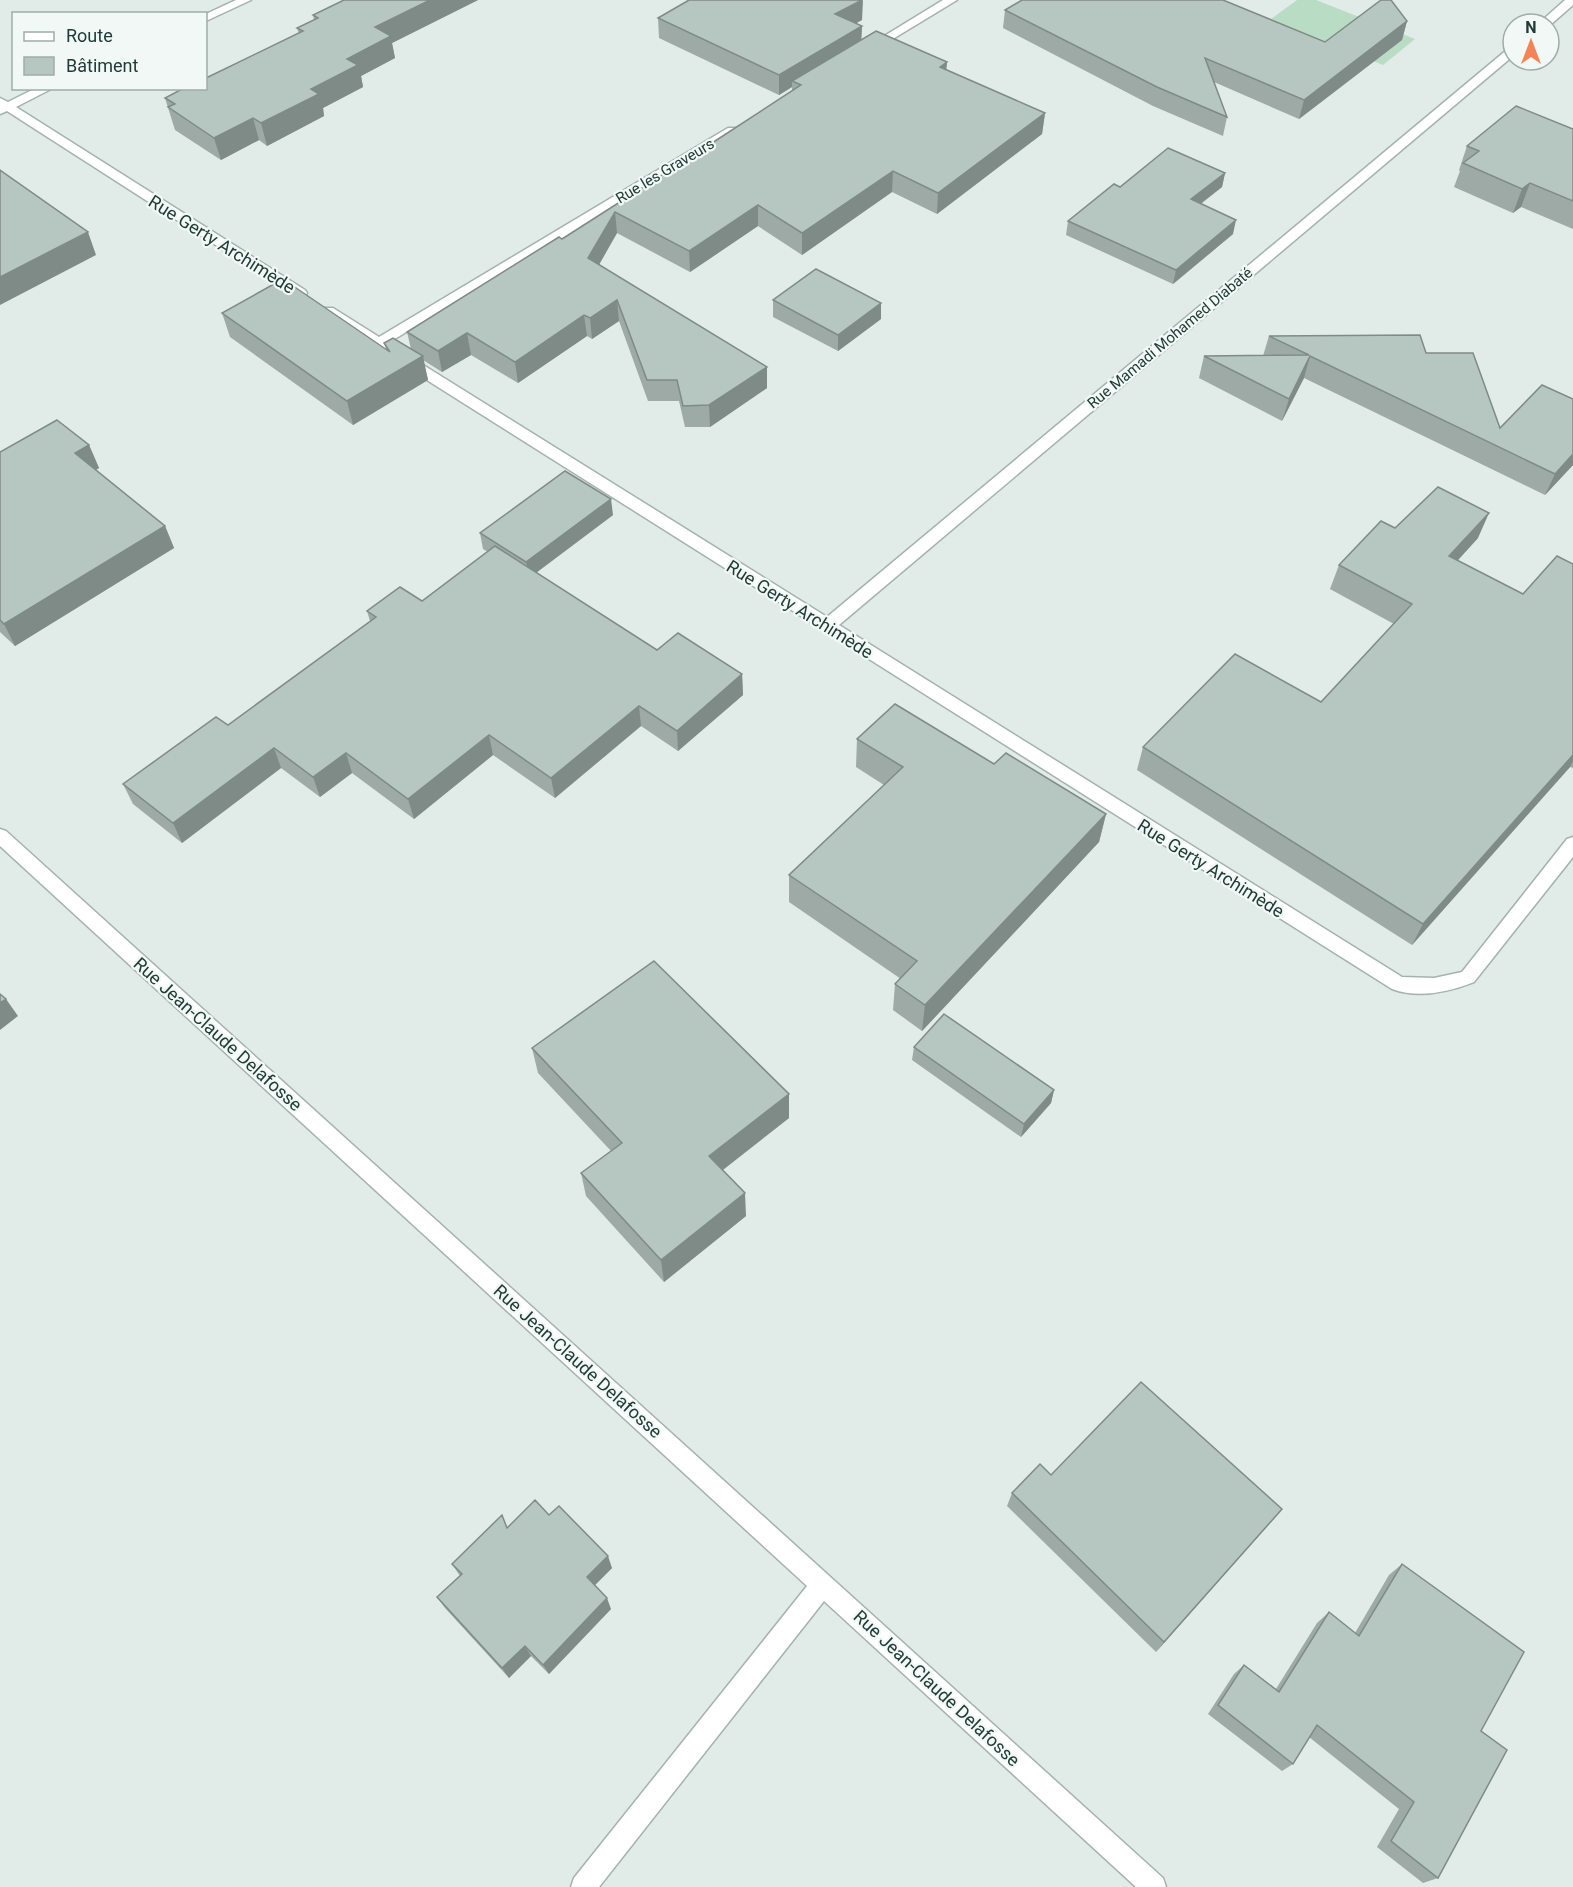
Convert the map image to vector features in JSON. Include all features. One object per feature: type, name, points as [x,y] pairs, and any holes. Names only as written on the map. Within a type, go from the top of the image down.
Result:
[{"type":"street","points":[[207,18],[245,0]]},
{"type":"street","points":[[859,55],[951,0]]},
{"type":"street","points":[[1558,12],[1572,0]]},
{"type":"street","name":"Rue Mamadi Mohamed Diabaté","points":[[827,626],[1501,60]]},
{"type":"street","points":[[2,106],[42,90]]},
{"type":"street","name":"Rue Gerty Archimède","points":[[2,106],[1398,984],[1420,988],[1448,986],[1468,977],[1573,844]]},
{"type":"street","name":"Rue les Graveurs","points":[[378,343],[747,122]]},
{"type":"street","name":"Rue Jean-Claude Delafosse","points":[[0,836],[1154,1887]]},
{"type":"street","points":[[583,1887],[823,1584]]},
{"type":"green space","points":[[1297,0],[1316,0],[1415,39],[1383,65],[1271,19]]},
{"type":"building","points":[[344,0],[430,0],[375,27],[391,36],[347,59],[358,65],[311,89],[319,94],[261,123],[253,118],[214,138],[168,107],[175,104],[165,98],[180,90],[207,90],[207,78],[303,31],[297,28],[318,18],[313,15]]},
{"type":"building","points":[[689,0],[862,0],[835,14],[862,26],[779,75],[658,18]]},
{"type":"building","points":[[1022,0],[1223,0],[1325,42],[1381,0],[1391,0],[1407,21],[1304,100],[1205,58],[1227,117],[1157,87],[1005,10]]},
{"type":"building","points":[[876,31],[947,62],[940,67],[1045,113],[938,193],[893,171],[802,233],[758,205],[689,251],[615,212],[588,258],[767,367],[709,405],[683,406],[677,380],[647,380],[617,300],[590,318],[584,315],[515,362],[467,333],[438,351],[407,332],[559,237],[562,239],[709,145],[801,85],[792,81]]},
{"type":"building","points":[[1516,106],[1573,129],[1573,201],[1530,183],[1522,189],[1463,163],[1479,151],[1467,146]]},
{"type":"building","points":[[1168,148],[1225,173],[1191,199],[1236,220],[1176,270],[1068,221],[1114,184],[1120,187]]},
{"type":"building","points":[[0,170],[88,232],[0,277]]},
{"type":"building","points":[[816,269],[881,303],[838,335],[773,300]]},
{"type":"building","points":[[283,279],[390,352],[384,343],[393,338],[423,356],[347,401],[222,313]]},
{"type":"building","points":[[1420,335],[1426,353],[1473,353],[1500,428],[1542,385],[1573,399],[1573,454],[1555,474],[1310,356],[1289,399],[1204,356],[1309,355],[1269,336]]},
{"type":"building","points":[[57,420],[89,445],[75,453],[165,526],[4,624],[0,620],[0,452]]},
{"type":"building","points":[[565,471],[611,499],[526,562],[480,533]]},
{"type":"building","points":[[1438,487],[1489,513],[1449,556],[1523,594],[1557,556],[1573,564],[1573,755],[1423,924],[1143,747],[1235,654],[1321,702],[1412,604],[1339,565],[1381,521],[1395,528]]},
{"type":"building","points":[[495,546],[657,650],[678,633],[742,674],[677,731],[639,706],[551,778],[489,735],[408,799],[346,753],[313,777],[274,748],[173,823],[123,784],[216,717],[228,725],[376,617],[367,611],[400,587],[422,601]]},
{"type":"building","points":[[895,704],[994,764],[1006,753],[1106,814],[925,1005],[895,984],[917,961],[789,875],[903,767],[857,739]]},
{"type":"building","points":[[654,961],[789,1094],[709,1156],[745,1193],[661,1260],[581,1173],[622,1143],[532,1048]]},
{"type":"building","points":[[0,994],[6,999],[0,1003]]},
{"type":"building","points":[[944,1014],[1054,1090],[1024,1124],[914,1047]]},
{"type":"building","points":[[1141,1382],[1282,1509],[1164,1642],[1012,1493],[1040,1464],[1051,1475]]},
{"type":"building","points":[[535,1500],[549,1515],[559,1506],[608,1556],[587,1577],[607,1598],[543,1665],[525,1646],[502,1668],[437,1597],[462,1574],[452,1564],[502,1515],[507,1528]]},
{"type":"building","points":[[1402,1564],[1524,1652],[1481,1731],[1507,1750],[1438,1878],[1391,1841],[1414,1802],[1317,1725],[1293,1764],[1218,1705],[1244,1665],[1279,1692],[1329,1612],[1359,1636]]}]
